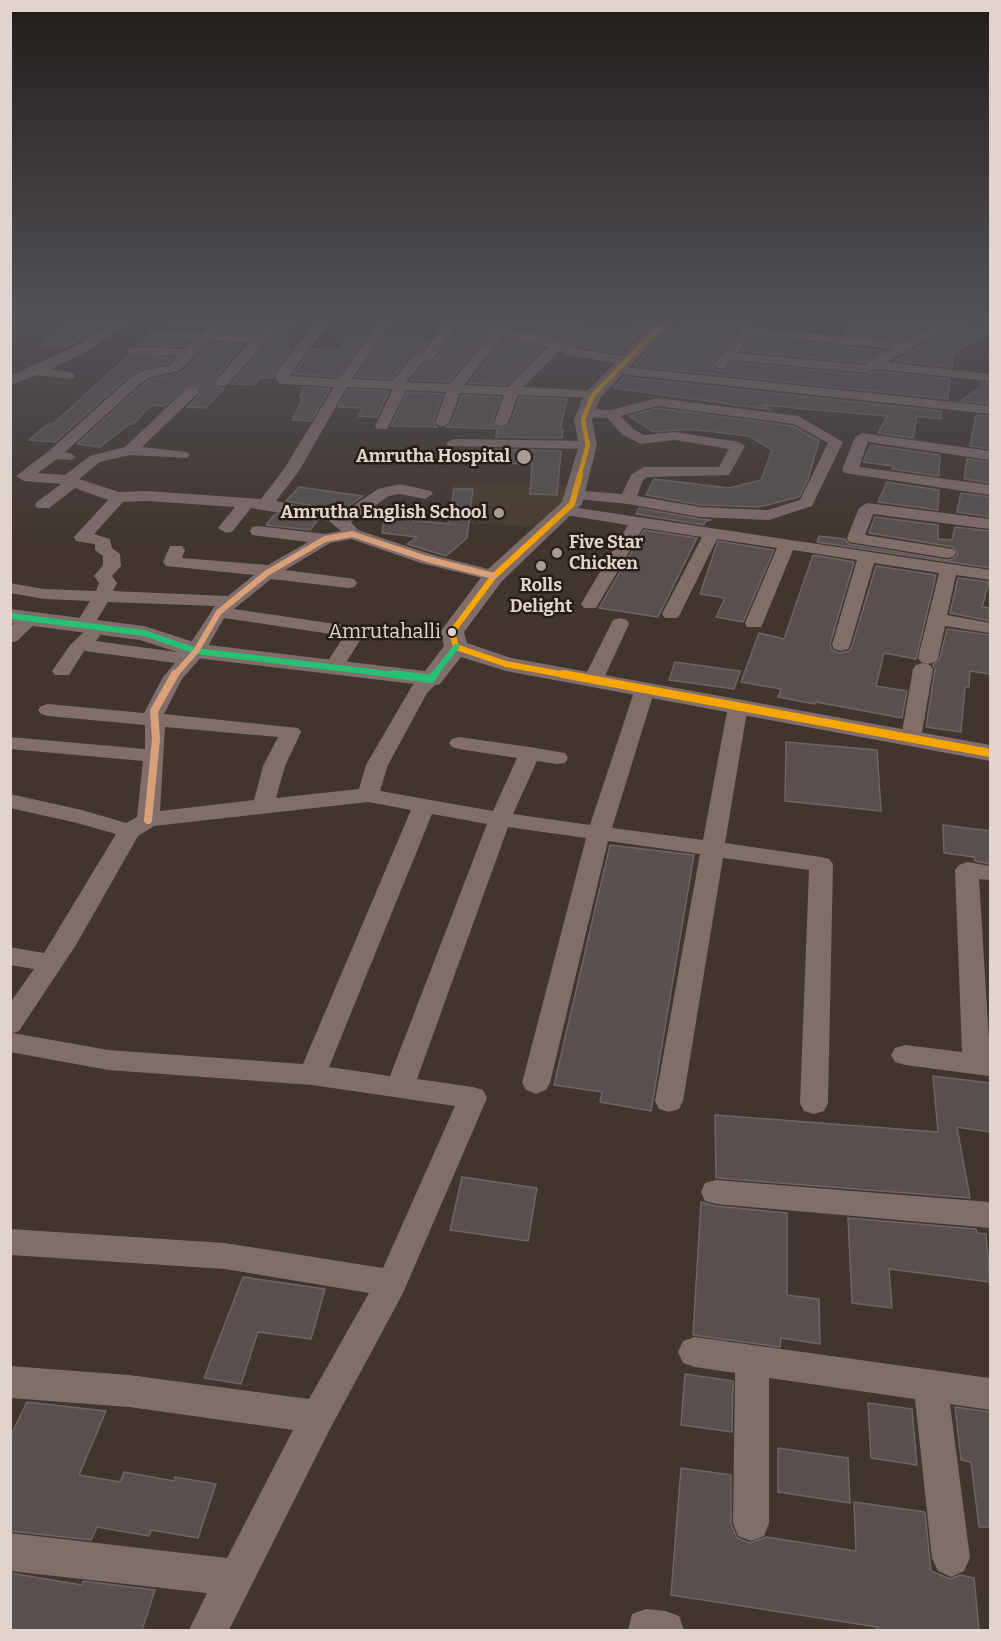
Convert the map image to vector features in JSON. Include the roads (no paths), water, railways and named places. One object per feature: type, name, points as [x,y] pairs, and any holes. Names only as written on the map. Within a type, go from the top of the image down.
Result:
[{"type":"street","points":[[17,481],[54,454],[120,395]]},
{"type":"street","points":[[130,450],[188,395]]},
{"type":"street","points":[[266,504],[291,471],[336,395]]},
{"type":"street","points":[[382,426],[395,395]]},
{"type":"street","points":[[442,423],[452,395]]},
{"type":"street","points":[[501,423],[511,395]]},
{"type":"street","points":[[530,395],[588,410],[601,420],[610,414],[657,402],[798,420],[836,442],[806,503],[769,515],[700,512],[628,499],[569,503]]},
{"type":"street","points":[[456,647],[452,632],[494,576],[569,503],[588,445],[588,410],[600,395]]},
{"type":"street","points":[[841,395],[990,410]]},
{"type":"street","points":[[944,406],[962,395]]},
{"type":"street","points":[[610,414],[627,432],[641,440],[675,436],[738,446],[724,472],[643,472],[636,478],[628,499]]},
{"type":"street","points":[[990,454],[862,437],[850,470],[990,490]]},
{"type":"street","points":[[453,443],[588,445]]},
{"type":"street","points":[[54,454],[90,461],[130,450],[182,455]]},
{"type":"street","points":[[43,505],[90,461]]},
{"type":"street","points":[[17,481],[71,481],[104,494],[119,497],[266,504],[334,517],[346,528],[427,559],[494,576]]},
{"type":"street","points":[[220,604],[346,528],[384,492],[400,489],[425,494]]},
{"type":"street","points":[[62,671],[88,633],[108,583],[103,576],[112,566],[111,554],[104,550],[104,543],[100,540],[82,537],[119,497]]},
{"type":"street","points":[[226,528],[247,503]]},
{"type":"street","points":[[569,503],[638,522],[867,557],[948,561]]},
{"type":"street","points":[[990,524],[867,508],[855,538],[948,561],[990,575]]},
{"type":"street","points":[[590,604],[638,522]]},
{"type":"street","points":[[258,531],[325,539]]},
{"type":"street","points":[[671,614],[712,533]]},
{"type":"street","points":[[754,623],[787,544]]},
{"type":"street","points":[[176,550],[172,562],[348,583]]},
{"type":"street","points":[[842,645],[867,557]]},
{"type":"street","points":[[912,738],[948,561]]},
{"type":"street","points":[[10,1024],[138,826],[154,756],[154,711],[174,677],[193,655],[220,604],[225,568]]},
{"type":"street","points":[[10,588],[44,594],[220,604],[356,632],[334,667]]},
{"type":"street","points":[[10,637],[20,618],[88,633],[144,633],[193,655],[334,667],[431,679]]},
{"type":"street","points":[[937,620],[990,628]]},
{"type":"street","points":[[593,680],[620,624]]},
{"type":"street","points":[[368,795],[377,765],[419,690],[431,679],[456,647]]},
{"type":"street","points":[[456,647],[506,664],[990,753]]},
{"type":"street","points":[[536,1083],[599,833],[645,689]]},
{"type":"street","points":[[669,1101],[738,706]]},
{"type":"street","points":[[48,710],[291,732],[274,766],[263,806]]},
{"type":"street","points":[[10,743],[154,756]]},
{"type":"street","points":[[459,743],[557,758]]},
{"type":"street","points":[[400,1087],[500,819],[530,753]]},
{"type":"street","points":[[10,801],[82,817],[138,826],[263,806],[368,795],[500,819],[820,864],[814,1103]]},
{"type":"street","points":[[312,1075],[424,807]]},
{"type":"street","points":[[905,1055],[983,1066],[981,958],[967,870],[990,873]]},
{"type":"street","points":[[10,956],[49,963]]},
{"type":"street","points":[[10,1042],[108,1060],[312,1075],[473,1098],[392,1283],[318,1417],[237,1578],[207,1630]]},
{"type":"street","points":[[716,1192],[990,1215]]},
{"type":"street","points":[[10,1242],[225,1257],[392,1283]]},
{"type":"street","points":[[695,1352],[990,1394]]},
{"type":"street","points":[[751,1523],[752,1360]]},
{"type":"street","points":[[10,1382],[129,1391],[318,1417]]},
{"type":"street","points":[[931,1386],[951,1558]]},
{"type":"street","points":[[10,1552],[237,1578]]},
{"type":"place","name":"Amrutha Hospital","points":[[524,457]]},
{"type":"place","name":"Amrutha English School","points":[[499,513]]},
{"type":"place","name":"Five Star Chicken","points":[[557,553]]},
{"type":"place","name":"Rolls Delight","points":[[541,566]]},
{"type":"place","name":"Amrutahalli","points":[[452,632]]}]
